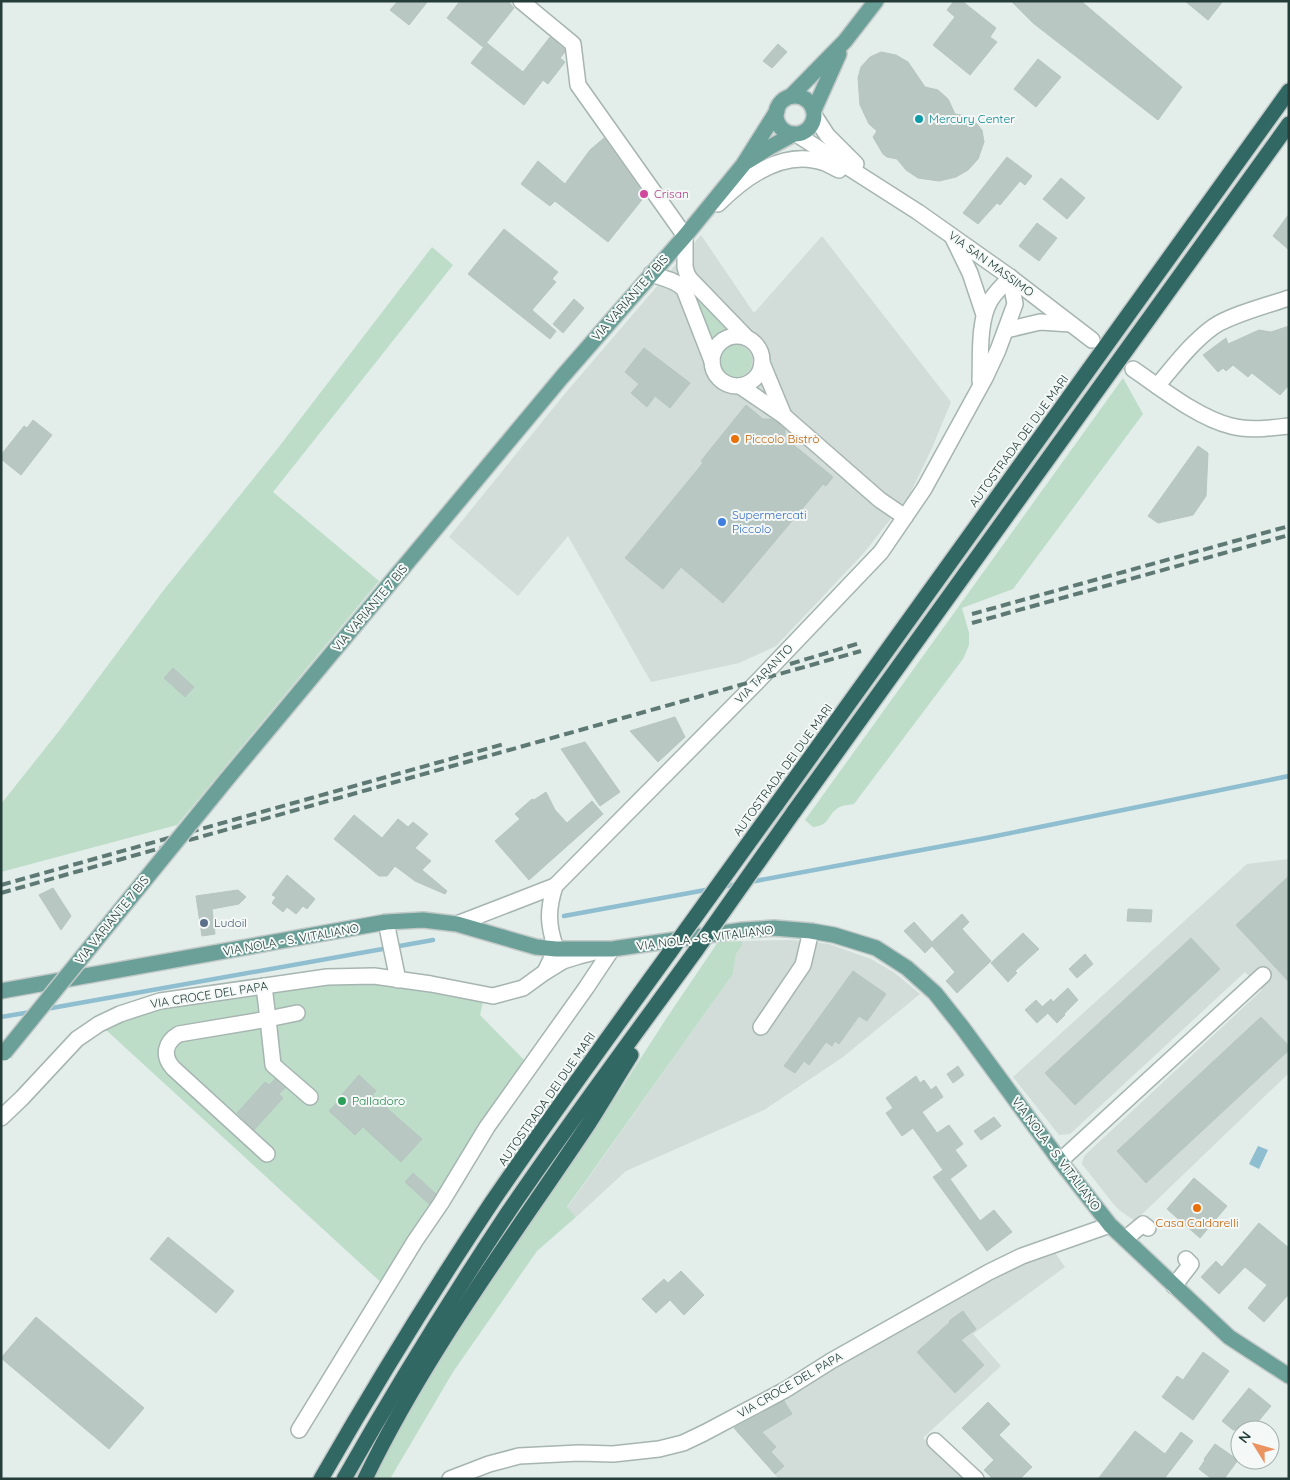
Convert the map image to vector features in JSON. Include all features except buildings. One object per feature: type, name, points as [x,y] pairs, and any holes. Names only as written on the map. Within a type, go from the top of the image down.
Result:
[{"type":"highway","name":"AUTOSTRADA DEI DUE MARI","points":[[322,1479],[423,1309],[492,1202],[566,1096],[1289,91]]},
{"type":"highway","points":[[344,1479],[438,1320],[581,1108],[1289,124]]},
{"type":"highway","points":[[364,1479],[408,1396],[449,1329],[589,1122],[697,948]]},
{"type":"main road","points":[[845,41],[823,87],[813,120],[807,130],[795,134],[788,132],[779,123],[777,111],[782,102],[791,96],[845,41],[876,1]]},
{"type":"main road","points":[[791,96],[808,100],[814,113]]},
{"type":"main road","name":"VIA VARIANTE 7 BIS","points":[[2,1054],[227,779],[562,377],[685,236],[743,165],[777,111]]},
{"type":"main road","name":"VIA VARIANTE 7 BIS","points":[[743,165],[770,147],[795,134]]},
{"type":"main road","name":"VIA NOLA - S. VITALIANO","points":[[1,991],[386,922],[423,920],[457,924],[536,947],[556,949],[612,949],[743,930],[774,928],[834,935],[876,948],[908,968],[935,993],[1110,1225],[1229,1337],[1289,1376]]},
{"type":"street","points":[[521,1],[573,44],[578,85],[685,236],[686,274],[758,348],[762,363],[784,416]]},
{"type":"street","name":"VIA SAN MASSIMO","points":[[814,113],[827,135],[845,154],[887,191]]},
{"type":"street","name":"VIA SAN MASSIMO","points":[[795,134],[887,191],[951,235],[1010,277],[1092,340]]},
{"type":"street","name":"VIA SAN MASSIMO","points":[[702,214],[714,207],[734,188],[754,174],[768,166],[790,160],[825,163],[875,189],[887,191]]},
{"type":"street","name":"VIA TARANTO","points":[[951,235],[970,273],[984,316]]},
{"type":"street","points":[[651,274],[674,282],[684,289],[712,361]]},
{"type":"street","name":"VIA TARANTO","points":[[980,385],[984,316],[991,298],[1010,277]]},
{"type":"street","name":"VIA TARANTO","points":[[555,886],[758,681],[881,552],[924,489],[998,350],[1015,304],[1010,277]]},
{"type":"street","points":[[1157,386],[1197,341],[1214,326],[1289,298]]},
{"type":"street","points":[[1006,330],[1040,322],[1071,324]]},
{"type":"street","points":[[747,338],[732,337],[718,345],[713,352],[712,361],[717,377],[724,383],[740,386],[755,378],[760,371],[762,363]]},
{"type":"street","points":[[1133,369],[1202,415],[1231,426],[1264,429],[1289,426]]},
{"type":"street","points":[[740,386],[784,416],[880,500],[905,517]]},
{"type":"street","points":[[457,924],[555,886]]},
{"type":"street","points":[[555,886],[550,902],[548,920],[556,949]]},
{"type":"street","points":[[386,922],[398,980]]},
{"type":"street","points":[[761,1026],[803,965],[811,931]]},
{"type":"street","name":"VIA CROCE DEL PAPA","points":[[545,972],[556,949]]},
{"type":"street","points":[[299,1430],[487,1127],[612,949]]},
{"type":"street","name":"VIA CROCE DEL PAPA","points":[[1,1118],[77,1039],[99,1024],[120,1014],[160,1001],[326,977],[374,976],[493,996],[524,988],[563,961],[612,949]]},
{"type":"street","points":[[1060,1161],[1262,975]]},
{"type":"street","points":[[264,986],[273,1065],[310,1097]]},
{"type":"street","points":[[267,1154],[168,1063],[166,1053],[170,1042],[179,1034],[296,1013]]},
{"type":"street","points":[[1125,1239],[1143,1224],[1148,1228]]},
{"type":"street","name":"VIA CROCE DEL PAPA","points":[[450,1479],[489,1464],[519,1456],[579,1453],[613,1454],[659,1449],[704,1434],[785,1390],[831,1361],[989,1272],[1022,1256],[1110,1225]]},
{"type":"street","points":[[1174,1286],[1191,1264],[1186,1259]]},
{"type":"street","points":[[936,1441],[976,1479]]},
{"type":"shaded area","points":[[701,235],[754,313],[822,236],[951,402],[909,496],[863,554],[776,646],[739,663],[651,682],[568,536],[518,596],[449,537],[563,396]]},
{"type":"shaded area","points":[[1289,859],[1289,1073],[1135,1221],[1119,1210],[1111,1201],[1082,1164],[1084,1156],[1262,990],[1245,972],[1070,1134],[1059,1135],[1013,1077],[1247,864]]},
{"type":"shaded area","points":[[791,940],[829,944],[871,959],[895,973],[920,994],[843,1057],[764,1110],[626,1171],[576,1217],[567,1208],[733,974],[736,954],[742,946],[742,941]]},
{"type":"shaded area","points":[[1054,1251],[1065,1267],[973,1334],[1001,1366],[923,1438],[966,1479],[779,1479],[733,1427],[1014,1266]]},
{"type":"green space","points":[[432,247],[453,265],[273,492],[379,581],[177,825],[1,872],[1,804],[59,731],[163,591],[278,448]]},
{"type":"green space","points":[[687,286],[729,329],[723,330],[710,341]]},
{"type":"green space","points":[[736,345],[742,346],[747,350],[751,355],[751,367],[747,372],[742,376],[736,377],[730,376],[725,372],[721,367],[720,361],[721,355],[725,350],[730,346]]},
{"type":"green space","points":[[1123,378],[1143,414],[1013,589],[962,608],[969,633],[969,645],[963,659],[854,804],[840,807],[834,811],[826,822],[813,827],[805,820]]},
{"type":"green space","points":[[742,941],[742,946],[736,954],[733,974],[567,1207],[576,1217],[537,1251],[453,1372],[390,1479],[372,1479],[407,1411],[461,1325],[718,942]]},
{"type":"green space","name":"Palladoro","points":[[345,981],[386,985],[483,1002],[480,1015],[528,1064],[385,1286],[105,1029],[119,1021],[158,1010]]},
{"type":"water","points":[[1258,1146],[1268,1150],[1259,1169],[1249,1164]]},
{"type":"waterway","points":[[750,882],[986,838],[1289,776]]},
{"type":"waterway","points":[[721,887],[738,884]]},
{"type":"waterway","points":[[564,916],[711,889]]},
{"type":"waterway","points":[[46,1009],[433,940]]},
{"type":"waterway","points":[[1,1017],[31,1012]]},
{"type":"railway","points":[[972,614],[1289,526]]},
{"type":"railway","points":[[972,623],[1289,535]]},
{"type":"railway","points":[[790,664],[860,643]]},
{"type":"railway","points":[[1,893],[861,651]]},
{"type":"railway","points":[[1,885],[504,744]]},
{"type":"place","name":"Mercury Center","points":[[919,119]]},
{"type":"place","name":"Crisan","points":[[644,194]]},
{"type":"place","name":"Piccolo Bistrò","points":[[735,439]]},
{"type":"place","name":"Supermercati Piccolo","points":[[722,522]]},
{"type":"place","name":"Ludoil","points":[[204,923]]},
{"type":"place","name":"Palladoro","points":[[342,1101]]},
{"type":"place","name":"Casa Caldarelli","points":[[1197,1208]]}]
